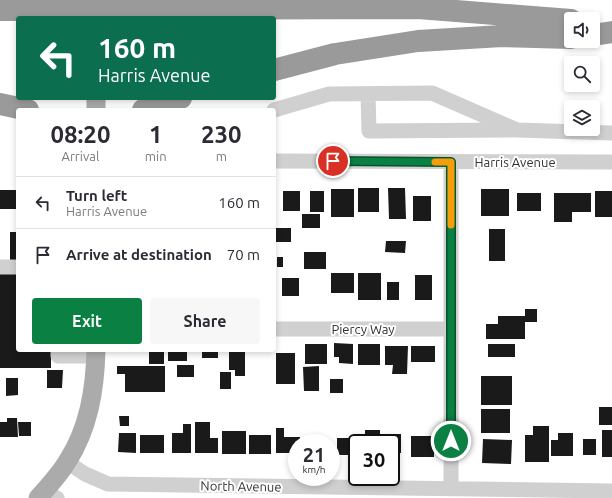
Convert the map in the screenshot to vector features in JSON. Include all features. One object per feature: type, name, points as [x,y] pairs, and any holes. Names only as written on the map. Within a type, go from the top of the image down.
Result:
[{"type":"highway","points":[[0,10],[418,8],[564,19]]},
{"type":"highway","points":[[600,24],[612,25]]},
{"type":"highway","points":[[600,34],[612,32]]},
{"type":"highway","points":[[276,69],[335,54],[418,41],[502,36],[564,38]]},
{"type":"highway","points":[[149,108],[175,100]]},
{"type":"highway","points":[[0,104],[19,108]]},
{"type":"main road","points":[[96,0],[96,16]]},
{"type":"main road","points":[[46,496],[79,440],[86,422],[92,400],[96,353]]},
{"type":"street","points":[[276,109],[329,94],[432,93],[517,130]]},
{"type":"street","points":[[368,94],[369,131],[517,130],[612,133]]},
{"type":"street","name":"Harris Avenue","points":[[276,161],[612,162]]},
{"type":"street","points":[[451,162],[451,489]]},
{"type":"street","points":[[0,267],[16,267]]},
{"type":"street","name":"Piercy Way","points":[[276,329],[451,329]]},
{"type":"street","points":[[58,352],[58,356],[96,353]]},
{"type":"street","name":"North Avenue","points":[[67,462],[86,474],[108,484],[324,493],[451,489],[612,491]]},
{"type":"building","points":[[358,188],[379,188],[379,212],[358,212]]},
{"type":"building","points":[[388,188],[405,188],[406,219],[389,219]]},
{"type":"building","points":[[331,189],[354,189],[354,217],[331,217]]},
{"type":"building","points":[[481,189],[509,189],[509,216],[481,216]]},
{"type":"building","points":[[0,190],[16,190],[16,209],[0,209]]},
{"type":"building","points":[[283,191],[300,191],[300,211],[283,211]]},
{"type":"building","points":[[310,191],[324,191],[324,212],[310,212]]},
{"type":"building","points":[[595,191],[612,191],[612,217],[595,217]]},
{"type":"building","points":[[517,193],[541,193],[541,211],[517,211]]},
{"type":"building","points":[[554,193],[591,193],[591,212],[572,212],[572,222],[554,222]]},
{"type":"building","points":[[413,196],[431,196],[431,221],[413,221]]},
{"type":"building","points":[[302,214],[320,214],[320,228],[302,228]]},
{"type":"building","points":[[276,228],[291,228],[291,242],[276,242]]},
{"type":"building","points":[[489,229],[505,229],[505,261],[489,261]]},
{"type":"building","points":[[10,232],[16,232],[16,262],[10,262]]},
{"type":"building","points":[[386,241],[406,241],[405,253],[385,252]]},
{"type":"building","points":[[304,252],[326,252],[326,269],[304,269]]},
{"type":"building","points":[[277,257],[283,257],[283,267],[277,267]]},
{"type":"building","points":[[0,273],[16,273],[16,352],[51,352],[51,368],[0,368]]},
{"type":"building","points":[[331,273],[354,273],[354,293],[331,293]]},
{"type":"building","points":[[358,273],[381,273],[381,300],[358,300]]},
{"type":"building","points":[[415,275],[432,275],[432,300],[415,300]]},
{"type":"building","points":[[282,278],[299,278],[299,296],[282,296]]},
{"type":"building","points":[[387,282],[399,282],[399,300],[387,300]]},
{"type":"building","points":[[525,309],[537,309],[537,322],[525,322],[525,339],[486,339],[486,324],[498,324],[498,316],[525,316]]},
{"type":"building","points":[[334,343],[353,344],[353,364],[339,363],[339,357],[334,357]]},
{"type":"building","points":[[305,344],[327,344],[327,364],[305,364]]},
{"type":"building","points":[[358,344],[380,344],[380,365],[358,365]]},
{"type":"building","points":[[488,344],[515,344],[515,357],[488,357]]},
{"type":"building","points":[[385,346],[408,346],[407,374],[392,374],[393,365],[385,365]]},
{"type":"building","points":[[411,346],[435,346],[435,362],[411,362]]},
{"type":"building","points":[[149,352],[164,352],[164,364],[149,364]]},
{"type":"building","points":[[168,352],[187,352],[187,361],[168,361]]},
{"type":"building","points":[[202,352],[218,352],[218,358],[202,358]]},
{"type":"building","points":[[229,352],[245,352],[245,376],[235,376],[235,370],[229,370]]},
{"type":"building","points":[[276,353],[295,353],[295,384],[276,384]]},
{"type":"building","points":[[177,365],[194,365],[194,377],[177,377]]},
{"type":"building","points":[[117,366],[165,366],[165,392],[125,392],[125,374],[117,374]]},
{"type":"building","points":[[319,366],[319,391],[304,391],[303,367]]},
{"type":"building","points":[[47,370],[63,370],[62,388],[47,388]]},
{"type":"building","points":[[220,372],[231,372],[231,389],[220,389]]},
{"type":"building","points":[[481,376],[512,376],[512,405],[481,405]]},
{"type":"building","points":[[6,378],[18,378],[18,395],[6,396]]},
{"type":"building","points":[[330,379],[343,379],[343,393],[330,393]]},
{"type":"building","points":[[599,407],[612,407],[612,425],[599,425]]},
{"type":"building","points":[[481,409],[510,409],[510,433],[481,433]]},
{"type":"building","points":[[119,416],[129,416],[129,426],[120,426]]},
{"type":"building","points":[[7,418],[17,418],[18,437],[0,437],[0,422],[7,422]]},
{"type":"building","points":[[18,422],[31,422],[31,436],[19,436]]},
{"type":"building","points":[[195,422],[210,422],[210,438],[218,438],[218,453],[195,453]]},
{"type":"building","points":[[183,424],[191,424],[191,453],[172,453],[172,433],[183,433]]},
{"type":"building","points":[[533,426],[549,426],[549,462],[525,462],[525,435],[533,435]]},
{"type":"building","points":[[276,428],[284,428],[284,437],[288,437],[288,453],[276,453]]},
{"type":"building","points":[[365,430],[380,430],[380,434],[365,434]]},
{"type":"building","points":[[602,430],[612,430],[612,457],[602,457]]},
{"type":"building","points":[[222,431],[246,431],[246,454],[222,454]]},
{"type":"building","points":[[119,433],[136,433],[136,453],[118,452]]},
{"type":"building","points":[[558,433],[573,433],[573,456],[551,456],[551,440],[558,440]]},
{"type":"building","points":[[400,434],[401,434],[400,453]]},
{"type":"building","points":[[140,435],[164,435],[164,453],[140,453]]},
{"type":"building","points":[[249,435],[271,435],[271,454],[249,454]]},
{"type":"building","points":[[411,436],[434,436],[434,457],[411,457]]},
{"type":"building","points":[[340,438],[348,438],[348,455],[340,455]]},
{"type":"building","points":[[483,439],[512,440],[511,464],[482,463]]},
{"type":"building","points":[[583,439],[596,439],[596,455],[583,455]]},
{"type":"slow traffic","points":[[435,162],[451,162],[451,225]]},
{"type":"route","points":[[333,161],[451,162],[451,441]]}]
